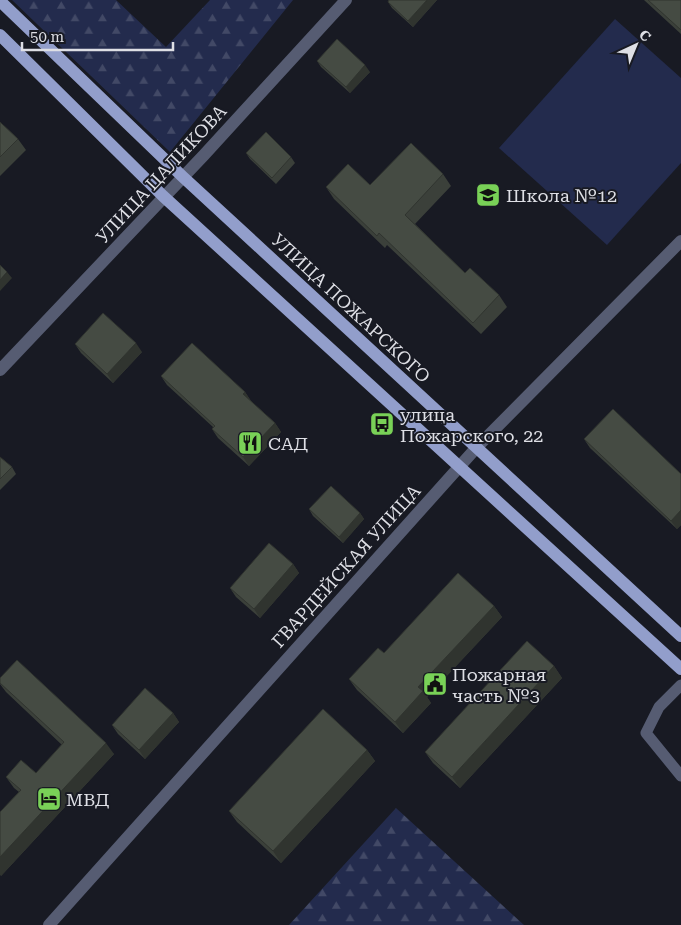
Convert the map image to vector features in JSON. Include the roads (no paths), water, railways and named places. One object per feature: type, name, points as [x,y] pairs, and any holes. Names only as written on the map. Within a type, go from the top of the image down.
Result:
[{"type":"main road","name":"УЛИЦА ПОЖАРСКОГО","points":[[0,1],[183,177],[681,636]]},
{"type":"main road","points":[[0,35],[163,196],[681,669]]},
{"type":"street","name":"УЛИЦА ЦАЛИКОВА","points":[[0,370],[183,177],[346,0]]},
{"type":"street","name":"ГВАРДЕЙСКАЯ УЛИЦА","points":[[49,925],[458,466],[681,241]]},
{"type":"lane","points":[[681,685],[660,707],[646,733],[681,776]]},
{"type":"place","name":"Школа №12","points":[[488,195]]},
{"type":"place","name":"улица Пожарского, 22","points":[[382,424]]},
{"type":"place","name":"САД","points":[[250,443]]},
{"type":"place","name":"Пожарная часть №3","points":[[435,684]]},
{"type":"place","name":"МВД","points":[[49,799]]}]
